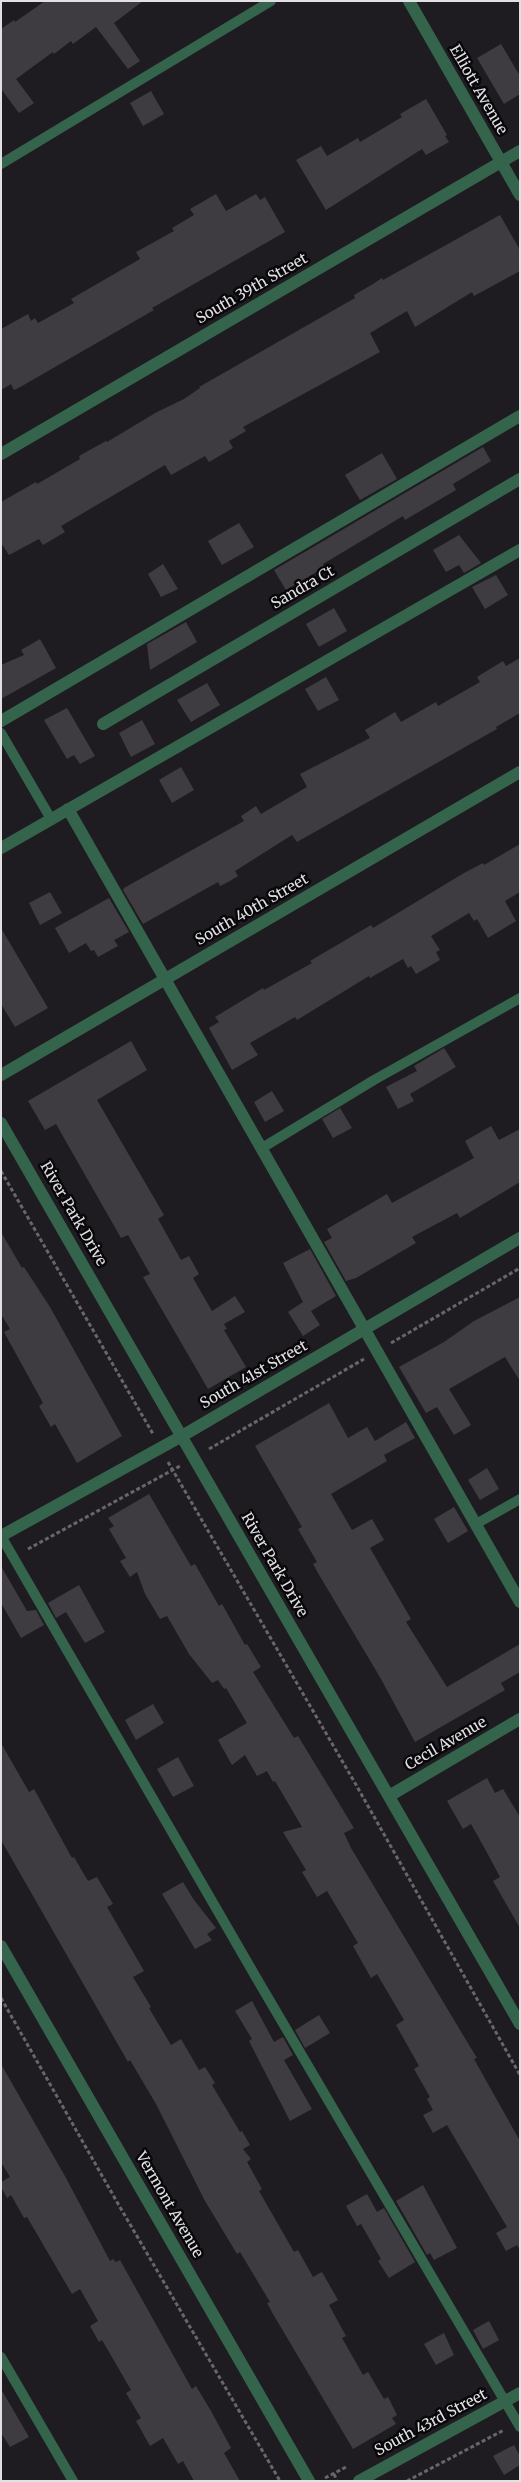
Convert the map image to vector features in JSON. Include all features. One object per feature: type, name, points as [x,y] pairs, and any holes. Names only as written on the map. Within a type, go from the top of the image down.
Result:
[{"type":"street","name":"Elliott Avenue","points":[[409,1],[520,195]]},
{"type":"street","name":"South 39th Street","points":[[1,454],[520,151]]},
{"type":"street","points":[[1,721],[520,416]]},
{"type":"street","name":"Sandra Ct","points":[[103,724],[520,479]]},
{"type":"street","points":[[1,848],[520,550]]},
{"type":"street","name":"South 40th Street","points":[[1,1075],[520,772]]},
{"type":"street","points":[[68,809],[520,1602]]},
{"type":"street","name":"River Park Drive","points":[[1,1123],[520,2024]]},
{"type":"street","name":"South 41st Street","points":[[1,1536],[182,1436],[520,1238]]},
{"type":"street","name":"Cecil Avenue","points":[[389,1796],[520,1719]]},
{"type":"street","name":"Vermont Avenue","points":[[1,1946],[309,2481]]},
{"type":"street","name":"South 43rd Street","points":[[359,2481],[520,2394]]},
{"type":"lane","points":[[1,164],[271,1]]},
{"type":"lane","points":[[1,733],[51,819]]},
{"type":"lane","points":[[262,1148],[374,1080],[520,998]]},
{"type":"lane","points":[[476,1524],[520,1499]]},
{"type":"lane","points":[[1,1536],[256,1979],[519,2425]]},
{"type":"lane","points":[[1,2357],[73,2481]]},
{"type":"path","points":[[1,1171],[355,1783],[520,2075]]},
{"type":"path","points":[[12,1557],[194,1458],[520,1268]]},
{"type":"path","points":[[1,1998],[117,2202],[280,2481]]},
{"type":"path","points":[[407,2481],[519,2425]]},
{"type":"path","points":[[334,2474],[338,2481]]},
{"type":"building","points":[[45,1],[143,1],[114,23],[140,61],[128,69],[96,27],[73,44],[71,41],[54,54],[53,52],[16,79],[34,103],[19,113],[1,89],[1,29],[14,20],[15,22]]},
{"type":"building","points":[[501,44],[520,76],[520,94],[504,104],[477,58]]},
{"type":"building","points":[[151,91],[164,114],[143,126],[130,103]]},
{"type":"building","points":[[426,99],[447,135],[445,136],[449,142],[426,155],[422,149],[326,210],[296,160],[321,146],[327,156],[358,138],[360,142],[402,117],[400,114]]},
{"type":"building","points":[[216,194],[226,211],[256,194],[260,200],[265,197],[285,232],[152,308],[154,310],[22,386],[14,390],[11,384],[1,390],[1,329],[28,314],[31,321],[35,318],[38,323],[74,303],[71,299],[140,259],[136,252],[174,231],[172,228],[194,215],[190,209]]},
{"type":"building","points":[[500,215],[520,250],[520,271],[474,296],[472,292],[415,327],[407,311],[370,333],[380,352],[243,427],[246,431],[229,441],[233,448],[209,462],[205,456],[171,475],[165,465],[61,526],[65,532],[43,545],[39,539],[9,555],[1,543],[1,502],[36,482],[37,484],[80,459],[79,456],[184,399],[199,387],[355,298],[354,295],[382,278],[383,280]]},
{"type":"building","points":[[483,447],[491,461],[453,484],[456,490],[405,520],[403,516],[323,564],[325,567],[286,590],[274,570]]},
{"type":"building","points":[[382,453],[397,479],[360,500],[345,475]]},
{"type":"building","points":[[239,523],[254,547],[222,565],[208,541]]},
{"type":"building","points":[[459,535],[481,563],[464,573],[459,565],[446,572],[433,550]]},
{"type":"building","points":[[163,564],[178,589],[161,597],[148,574]]},
{"type":"building","points":[[496,575],[508,595],[485,609],[472,587]]},
{"type":"building","points":[[334,608],[347,631],[319,647],[306,624]]},
{"type":"building","points":[[186,622],[197,642],[150,670],[147,644]]},
{"type":"building","points":[[40,639],[56,668],[1,699],[1,665],[24,655],[21,650]]},
{"type":"building","points":[[520,658],[520,713],[496,727],[497,729],[297,842],[292,835],[235,871],[238,876],[230,881],[220,886],[218,882],[143,924],[123,890],[124,888],[244,821],[241,816],[256,806],[261,814],[307,787],[300,774],[370,738],[365,730],[395,712],[401,722],[436,702],[438,706],[480,682],[477,677],[503,661],[506,666]]},
{"type":"building","points":[[326,677],[339,700],[318,711],[305,689]]},
{"type":"building","points":[[207,683],[220,705],[191,722],[177,700]]},
{"type":"building","points":[[67,708],[95,756],[80,764],[74,755],[67,759],[44,720]]},
{"type":"building","points":[[142,720],[155,744],[131,757],[119,733]]},
{"type":"building","points":[[181,767],[194,790],[172,803],[159,780]]},
{"type":"building","points":[[520,844],[520,892],[505,901],[516,921],[488,938],[477,919],[474,921],[469,913],[431,936],[440,950],[436,952],[440,960],[416,974],[411,966],[408,968],[403,959],[370,978],[369,976],[297,1020],[295,1017],[250,1043],[258,1055],[232,1070],[209,1028],[219,1022],[215,1017],[263,988],[264,990],[312,963],[310,961],[371,925],[373,928],[464,873],[483,863],[484,865]]},
{"type":"building","points":[[50,892],[62,913],[40,925],[29,903]]},
{"type":"building","points":[[109,898],[129,932],[114,940],[118,946],[98,957],[94,950],[91,951],[86,943],[69,953],[55,928]]},
{"type":"building","points":[[1,928],[48,1008],[15,1027],[1,1004]]},
{"type":"building","points":[[131,1041],[147,1070],[97,1100],[164,1215],[158,1219],[181,1260],[189,1256],[199,1274],[193,1278],[212,1311],[235,1296],[245,1312],[224,1324],[227,1329],[224,1330],[246,1367],[208,1389],[143,1277],[150,1274],[128,1235],[121,1238],[56,1124],[45,1130],[28,1101]]},
{"type":"building","points":[[444,1048],[456,1067],[410,1094],[414,1101],[398,1109],[386,1087],[417,1071],[414,1066]]},
{"type":"building","points":[[272,1091],[284,1111],[265,1122],[254,1102]]},
{"type":"building","points":[[340,1108],[352,1128],[333,1138],[322,1119]]},
{"type":"building","points":[[491,1126],[499,1140],[520,1129],[520,1182],[460,1218],[457,1213],[412,1237],[416,1243],[356,1278],[346,1281],[324,1242],[332,1238],[327,1229],[387,1194],[392,1203],[474,1158],[465,1141]]},
{"type":"building","points":[[1,1232],[22,1268],[24,1267],[50,1307],[122,1436],[77,1463],[55,1424],[51,1427],[39,1406],[43,1403],[4,1332],[10,1329],[1,1314]]},
{"type":"building","points":[[310,1249],[336,1296],[311,1311],[320,1325],[303,1336],[288,1312],[303,1302],[283,1263]]},
{"type":"building","points":[[520,1297],[520,1381],[505,1357],[449,1389],[471,1425],[454,1435],[437,1407],[426,1413],[399,1367],[444,1342],[474,1321]]},
{"type":"building","points":[[329,1403],[348,1438],[367,1427],[375,1441],[406,1422],[415,1438],[384,1455],[387,1461],[331,1494],[352,1530],[372,1519],[384,1540],[370,1548],[411,1619],[406,1622],[447,1687],[520,1644],[520,1672],[501,1683],[505,1690],[415,1742],[381,1679],[313,1564],[317,1562],[298,1529],[302,1527],[255,1446]]},
{"type":"building","points":[[487,1468],[499,1489],[480,1500],[468,1480]]},
{"type":"building","points":[[149,1494],[191,1566],[195,1564],[219,1606],[222,1604],[245,1645],[247,1644],[261,1667],[253,1672],[294,1738],[298,1736],[354,1828],[344,1833],[351,1848],[477,2058],[474,2059],[520,2141],[520,2250],[517,2245],[506,2251],[496,2233],[507,2227],[447,2125],[433,2133],[423,2115],[433,2110],[427,2099],[430,2097],[414,2069],[419,2066],[396,2025],[404,2020],[377,1974],[371,1978],[353,1946],[358,1943],[327,1891],[317,1897],[302,1872],[306,1870],[283,1832],[302,1827],[275,1781],[273,1782],[267,1771],[257,1776],[245,1755],[232,1765],[218,1740],[247,1723],[226,1688],[224,1689],[218,1680],[212,1683],[189,1654],[167,1616],[160,1619],[145,1594],[137,1572],[130,1577],[120,1561],[126,1558],[109,1529],[114,1526],[108,1518]]},
{"type":"building","points":[[454,1507],[468,1531],[448,1543],[434,1519]]},
{"type":"building","points":[[1,1566],[27,1611],[36,1610],[44,1625],[21,1638],[1,1603]]},
{"type":"building","points":[[79,1585],[105,1632],[85,1643],[66,1612],[56,1618],[48,1603]]},
{"type":"building","points":[[153,1704],[164,1723],[136,1740],[125,1720]]},
{"type":"building","points":[[1,1743],[29,1792],[34,1789],[72,1858],[74,1857],[88,1881],[97,1877],[113,1904],[107,1907],[144,1971],[133,1977],[151,2007],[149,2008],[171,2045],[181,2039],[199,2070],[205,2067],[215,2083],[212,2085],[250,2145],[243,2149],[251,2159],[247,2162],[262,2189],[259,2191],[294,2252],[298,2250],[313,2277],[322,2272],[338,2300],[329,2305],[346,2336],[342,2338],[363,2375],[368,2372],[384,2399],[388,2397],[397,2415],[392,2418],[396,2424],[353,2449],[273,2314],[267,2303],[270,2302],[240,2252],[237,2254],[205,2201],[156,2104],[130,2060],[128,2062],[1,1840]]},
{"type":"building","points":[[178,1757],[194,1786],[173,1797],[157,1769]]},
{"type":"building","points":[[487,1778],[495,1793],[503,1789],[520,1817],[520,1928],[493,1881],[500,1877],[471,1824],[463,1829],[447,1801]]},
{"type":"building","points":[[183,1882],[194,1900],[216,1928],[207,1934],[212,1940],[195,1949],[162,1894]]},
{"type":"building","points":[[252,2001],[274,2042],[283,2037],[293,2055],[284,2060],[312,2109],[290,2121],[249,2041],[252,2039],[235,2011]]},
{"type":"building","points":[[319,2015],[330,2033],[305,2048],[295,2030]]},
{"type":"building","points":[[1,2064],[66,2178],[110,2261],[113,2259],[116,2262],[120,2260],[192,2389],[196,2386],[211,2411],[231,2448],[224,2453],[240,2481],[194,2481],[183,2461],[178,2464],[163,2438],[150,2446],[136,2421],[141,2418],[126,2393],[131,2390],[102,2340],[99,2342],[90,2326],[98,2321],[80,2289],[72,2294],[27,2217],[24,2218],[11,2195],[7,2198],[1,2187],[1,2182],[10,2177],[1,2162]]},
{"type":"building","points":[[423,2185],[457,2248],[434,2260],[430,2253],[427,2255],[396,2201]]},
{"type":"building","points":[[367,2194],[377,2212],[384,2208],[415,2262],[389,2278],[378,2261],[381,2259],[361,2224],[357,2226],[346,2206]]},
{"type":"building","points":[[489,2321],[499,2340],[483,2349],[473,2330]]},
{"type":"building","points":[[444,2333],[454,2355],[436,2365],[424,2344]]},
{"type":"building","points":[[1,2389],[29,2437],[10,2447],[1,2433]]},
{"type":"building","points":[[514,2445],[520,2456],[520,2465],[504,2475],[493,2456]]}]
